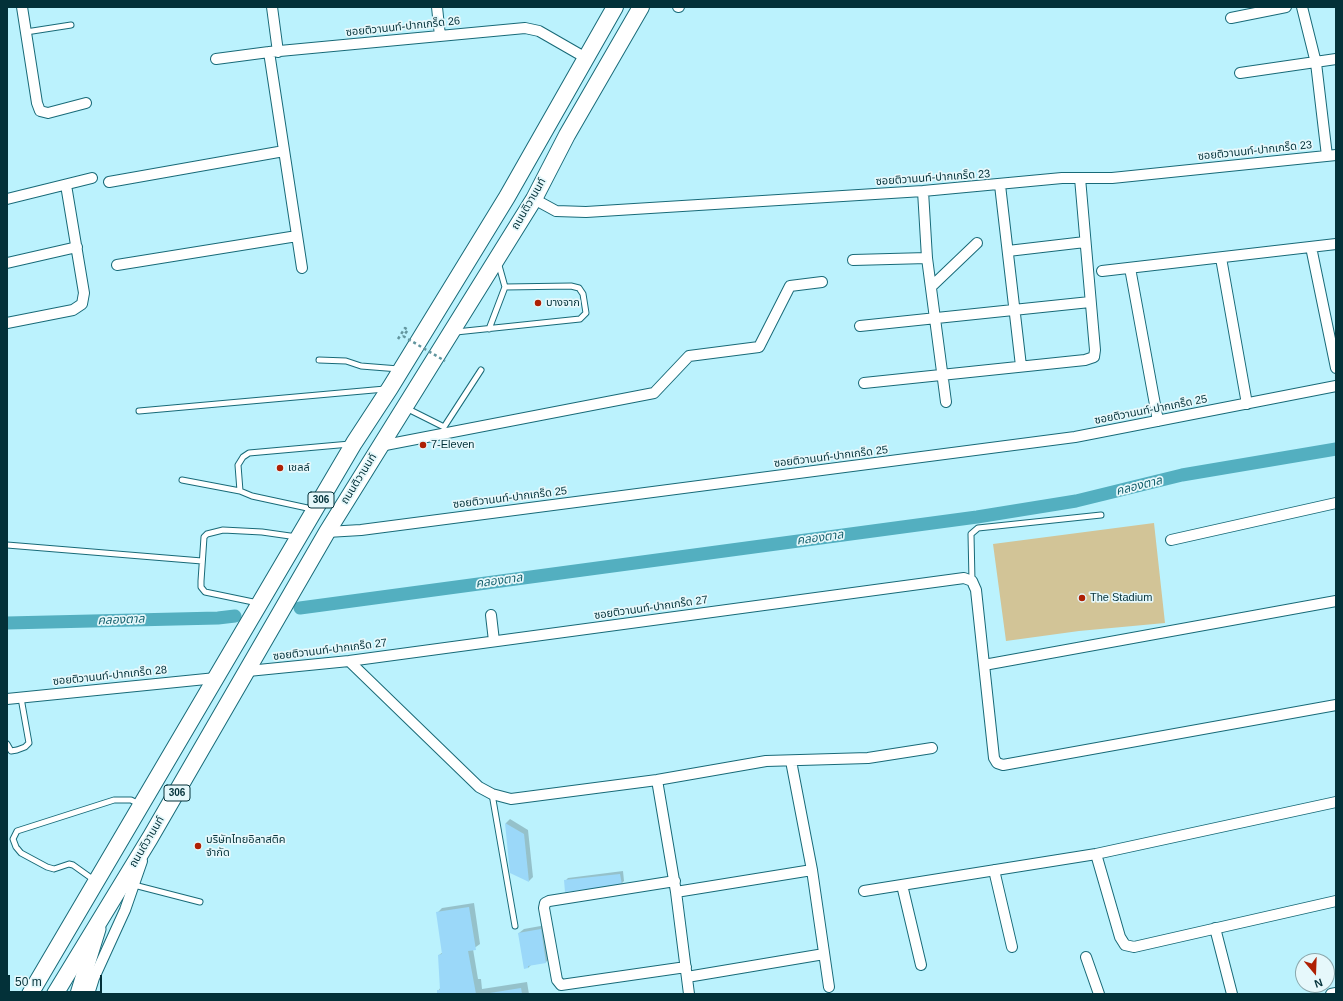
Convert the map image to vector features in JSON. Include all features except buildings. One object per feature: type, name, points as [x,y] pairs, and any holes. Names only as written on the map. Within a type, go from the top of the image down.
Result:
[{"type":"main road","name":"ถนนติวานนท์","points":[[30,994],[354,443],[390,388],[507,197],[615,7]]},
{"type":"main road","name":"ถนนติวานนท์","points":[[55,994],[150,838],[248,671],[327,532],[534,199],[567,135],[641,7]]},
{"type":"main road","points":[[78,994],[103,913]]},
{"type":"street","points":[[22,7],[37,103],[40,111],[48,113],[86,104]]},
{"type":"street","points":[[272,7],[273,52],[284,151],[302,268]]},
{"type":"street","points":[[437,7],[440,36]]},
{"type":"street","points":[[1231,18],[1286,7]]},
{"type":"street","points":[[1302,7],[1316,63],[1332,156]]},
{"type":"street","name":"ซอยติวานนท์-ปากเกร็ด 26","points":[[216,59],[273,52],[525,28],[539,31],[586,58]]},
{"type":"street","points":[[1240,73],[1336,59]]},
{"type":"street","points":[[109,182],[284,151]]},
{"type":"street","name":"ซอยติวานนท์-ปากเกร็ด 23","points":[[534,199],[556,211],[586,212],[923,191],[1080,178],[1112,178],[1332,156]]},
{"type":"street","points":[[7,199],[92,178]]},
{"type":"street","points":[[864,383],[1085,360],[1094,357],[1095,350],[1080,178]]},
{"type":"street","points":[[7,323],[73,310],[82,304],[84,293],[66,185]]},
{"type":"street","points":[[1000,185],[1021,366]]},
{"type":"street","points":[[923,191],[927,258],[932,286],[946,402]]},
{"type":"street","points":[[117,265],[297,236]]},
{"type":"street","points":[[1008,251],[1085,242]]},
{"type":"street","points":[[932,286],[977,243]]},
{"type":"street","points":[[1102,271],[1336,244]]},
{"type":"street","points":[[7,263],[77,247]]},
{"type":"street","points":[[1311,247],[1336,368]]},
{"type":"street","points":[[853,260],[927,258]]},
{"type":"street","points":[[1221,258],[1247,404]]},
{"type":"street","points":[[1130,268],[1158,421]]},
{"type":"street","points":[[380,446],[654,393],[689,356],[759,346],[790,286],[822,282]]},
{"type":"street","points":[[860,326],[1090,302]]},
{"type":"street","name":"ซอยติวานนท์-ปากเกร็ด 25","points":[[327,532],[360,530],[1075,438],[1336,386]]},
{"type":"street","points":[[1170,540],[1336,503]]},
{"type":"street","name":"ซอยติวานนท์-ปากเกร็ด 27","points":[[248,671],[349,661],[964,578],[972,581]]},
{"type":"street","points":[[972,581],[976,590],[994,758],[997,764],[1003,765],[1336,705]]},
{"type":"street","points":[[984,665],[1336,601]]},
{"type":"street","points":[[492,615],[494,641]]},
{"type":"street","points":[[349,661],[479,788],[492,794],[511,799],[656,780],[766,761],[868,758],[932,748]]},
{"type":"street","name":"ซอยติวานนท์-ปากเกร็ด 28","points":[[7,699],[216,678]]},
{"type":"street","points":[[791,761],[812,870],[829,987]]},
{"type":"street","points":[[656,780],[675,881],[689,994]]},
{"type":"street","points":[[864,891],[1096,854],[1336,802]]},
{"type":"street","points":[[90,994],[94,978],[126,910],[150,838]]},
{"type":"street","points":[[1096,854],[1120,937],[1126,945],[1134,947],[1336,901]]},
{"type":"street","points":[[676,892],[812,870]]},
{"type":"street","points":[[994,870],[1012,947]]},
{"type":"street","points":[[675,881],[549,901],[545,903],[544,908],[558,980],[561,985],[686,972],[824,954]]},
{"type":"street","points":[[902,885],[921,965]]},
{"type":"street","points":[[1215,928],[1232,994]]},
{"type":"street","points":[[1086,957],[1099,994]]},
{"type":"street","points":[[1331,994],[1336,993]]},
{"type":"lane","points":[[26,32],[71,25]]},
{"type":"lane","points":[[490,329],[505,286],[497,257]]},
{"type":"lane","points":[[450,332],[580,319],[586,313],[583,294],[579,288],[571,286],[505,286]]},
{"type":"lane","points":[[319,360],[346,361],[361,366],[401,369]]},
{"type":"lane","points":[[404,407],[444,428],[481,370]]},
{"type":"lane","points":[[139,411],[390,388]]},
{"type":"lane","points":[[240,491],[238,465],[243,457],[249,453],[354,443]]},
{"type":"lane","points":[[182,480],[240,491],[252,496],[315,510]]},
{"type":"lane","points":[[972,581],[971,534],[978,528],[1101,515]]},
{"type":"lane","points":[[259,603],[205,592],[201,587],[204,537],[212,532],[239,530],[299,537]]},
{"type":"lane","points":[[7,545],[202,561]]},
{"type":"lane","points":[[7,744],[11,751],[25,747],[29,744],[21,698]]},
{"type":"lane","points":[[492,794],[515,926]]},
{"type":"lane","points":[[96,882],[73,865],[69,864],[54,869],[47,867],[21,853],[16,847],[13,839],[17,831],[114,800],[130,800],[141,806]]},
{"type":"lane","points":[[7,837],[13,839]]},
{"type":"lane","points":[[134,885],[200,902]]},
{"type":"path","points":[[398,339],[405,328],[408,330],[403,336],[445,360]]},
{"type":"shaded area","name":"The Stadium","points":[[1154,523],[1165,623],[1079,631],[1006,641],[993,544]]},
{"type":"waterway","name":"คลองตาล","points":[[300,608],[977,517],[1076,501],[1182,475],[1336,449]]},
{"type":"waterway","name":"คลองตาล","points":[[7,623],[218,618],[235,616]]},
{"type":"place","name":"บางจาก","points":[[538,303]]},
{"type":"place","name":"7-Eleven","points":[[423,445]]},
{"type":"place","name":"เชลล์","points":[[280,468]]},
{"type":"place","name":"The Stadium","points":[[1082,598]]},
{"type":"place","name":"บริษัทไทยอิลาสติค จำกัด","points":[[198,846]]}]
